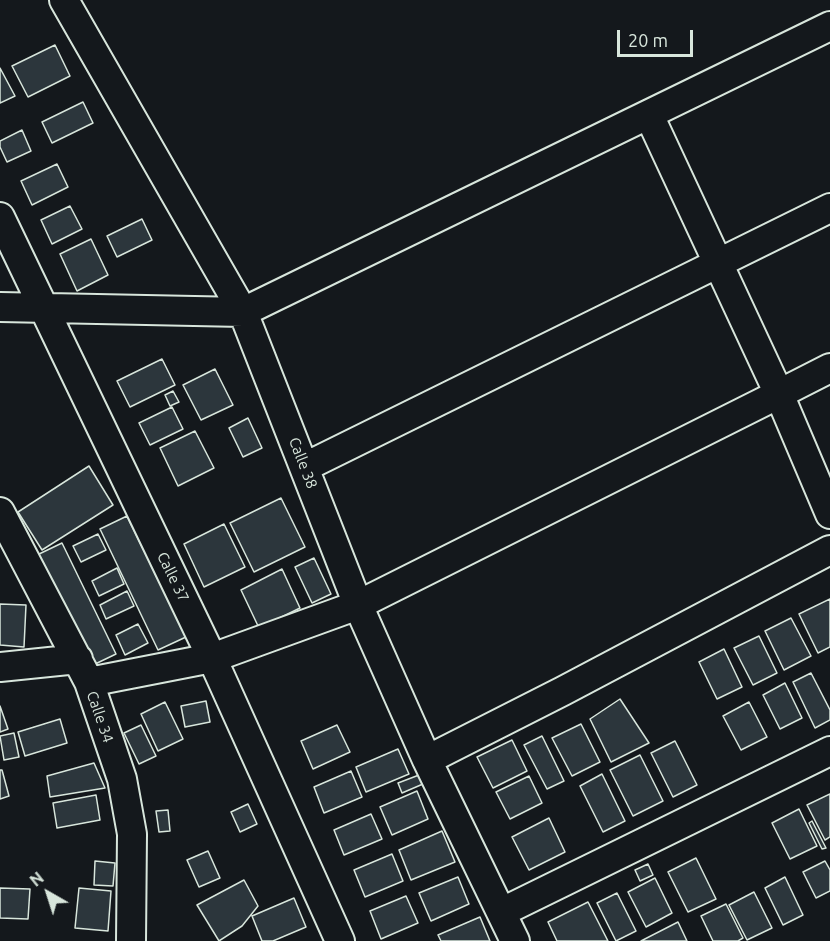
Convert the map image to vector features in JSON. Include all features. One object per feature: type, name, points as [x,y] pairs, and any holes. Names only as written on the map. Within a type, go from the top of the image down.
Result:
[{"type":"street","name":"Calle 38","points":[[64,0],[243,312],[358,605],[427,760],[515,941]]},
{"type":"street","points":[[0,307],[243,312],[830,26]]},
{"type":"street","points":[[649,115],[779,394],[830,514]]},
{"type":"street","points":[[305,467],[830,208]]},
{"type":"street","name":"Calle 37","points":[[0,216],[212,658],[340,941]]},
{"type":"street","points":[[0,667],[83,671],[212,658],[358,605],[830,368]]},
{"type":"street","name":"Calle 34","points":[[0,512],[83,671],[122,779],[132,834],[131,941]]},
{"type":"street","points":[[427,760],[830,550]]},
{"type":"street","points":[[502,912],[830,752]]},
{"type":"building","points":[[55,45],[70,76],[28,97],[12,66]]},
{"type":"building","points":[[0,68],[15,96],[0,103]]},
{"type":"building","points":[[83,102],[93,123],[52,143],[42,122]]},
{"type":"building","points":[[22,130],[31,151],[7,162],[0,147],[0,141]]},
{"type":"building","points":[[57,164],[68,187],[32,205],[21,181]]},
{"type":"building","points":[[70,206],[82,229],[52,244],[41,220]]},
{"type":"building","points":[[142,219],[152,240],[117,257],[107,236]]},
{"type":"building","points":[[91,239],[108,275],[77,291],[60,254]]},
{"type":"building","points":[[162,359],[175,385],[130,407],[117,381]]},
{"type":"building","points":[[215,369],[233,405],[201,420],[183,385]]},
{"type":"building","points":[[173,391],[179,402],[170,406],[165,395]]},
{"type":"building","points":[[172,407],[183,429],[150,445],[139,423]]},
{"type":"building","points":[[248,418],[262,448],[243,457],[229,428]]},
{"type":"building","points":[[195,431],[214,468],[178,486],[160,448]]},
{"type":"building","points":[[89,466],[113,505],[42,550],[18,512]]},
{"type":"building","points":[[281,498],[305,547],[254,572],[230,523]]},
{"type":"building","points":[[127,516],[186,637],[158,650],[100,529]]},
{"type":"building","points":[[224,524],[245,567],[204,587],[184,544]]},
{"type":"building","points":[[98,534],[106,550],[81,562],[73,546]]},
{"type":"building","points":[[62,543],[116,654],[91,666],[37,555]]},
{"type":"building","points":[[314,558],[331,594],[312,603],[295,567]]},
{"type":"building","points":[[117,568],[124,584],[99,596],[92,581]]},
{"type":"building","points":[[282,569],[300,608],[259,628],[241,590]]},
{"type":"building","points":[[127,591],[134,606],[106,619],[100,605]]},
{"type":"building","points":[[830,599],[830,647],[818,653],[799,614]]},
{"type":"building","points":[[0,604],[26,605],[24,647],[0,645]]},
{"type":"building","points":[[791,618],[811,656],[784,670],[765,631]]},
{"type":"building","points":[[138,624],[148,643],[125,655],[116,635]]},
{"type":"building","points":[[759,636],[777,673],[753,685],[734,648]]},
{"type":"building","points":[[724,649],[742,687],[717,699],[699,662]]},
{"type":"building","points":[[811,673],[830,710],[830,720],[815,728],[793,682]]},
{"type":"building","points":[[785,683],[802,718],[780,729],[763,695]]},
{"type":"building","points":[[620,699],[649,743],[611,762],[590,719]]},
{"type":"building","points":[[206,701],[210,722],[185,727],[181,706]]},
{"type":"building","points":[[165,702],[183,739],[158,751],[141,714]]},
{"type":"building","points":[[749,702],[767,737],[741,750],[723,716]]},
{"type":"building","points":[[0,706],[8,729],[0,732]]},
{"type":"building","points":[[60,719],[67,743],[25,756],[18,732]]},
{"type":"building","points":[[581,724],[600,762],[572,776],[552,738]]},
{"type":"building","points":[[141,725],[156,756],[139,764],[124,733]]},
{"type":"building","points":[[337,725],[350,752],[313,769],[301,741]]},
{"type":"building","points":[[14,733],[19,757],[4,760],[0,736]]},
{"type":"building","points":[[542,736],[564,781],[547,789],[524,745]]},
{"type":"building","points":[[512,740],[527,771],[493,788],[477,757]]},
{"type":"building","points":[[675,741],[697,785],[673,797],[651,753]]},
{"type":"building","points":[[398,749],[409,774],[366,792],[356,767]]},
{"type":"building","points":[[640,755],[663,801],[633,816],[610,770]]},
{"type":"building","points":[[94,763],[105,788],[50,797],[47,776]]},
{"type":"building","points":[[0,770],[2,770],[9,796],[0,799]]},
{"type":"building","points":[[351,771],[362,797],[324,813],[314,787]]},
{"type":"building","points":[[602,774],[625,821],[603,832],[580,786]]},
{"type":"building","points":[[419,775],[423,784],[402,793],[398,783]]},
{"type":"building","points":[[529,776],[542,803],[510,819],[496,792]]},
{"type":"building","points":[[417,791],[428,819],[392,835],[380,807]]},
{"type":"building","points":[[830,794],[830,837],[825,840],[807,805]]},
{"type":"building","points":[[96,795],[100,820],[57,828],[53,803]]},
{"type":"building","points":[[248,804],[257,824],[240,832],[231,812]]},
{"type":"building","points":[[799,809],[817,846],[790,859],[772,823]]},
{"type":"building","points":[[168,810],[170,831],[159,832],[156,811]]},
{"type":"building","points":[[371,814],[382,839],[344,855],[334,830]]},
{"type":"building","points":[[549,818],[565,852],[529,870],[512,837]]},
{"type":"building","points":[[812,821],[826,848],[822,849],[809,823]]},
{"type":"building","points":[[442,831],[455,862],[411,880],[399,850]]},
{"type":"building","points":[[208,851],[220,878],[199,887],[187,860]]},
{"type":"building","points":[[392,854],[403,881],[365,897],[354,870]]},
{"type":"building","points":[[696,858],[716,899],[688,912],[668,872]]},
{"type":"building","points":[[95,861],[115,863],[113,886],[94,885]]},
{"type":"building","points":[[825,861],[830,870],[830,891],[816,898],[803,872]]},
{"type":"building","points":[[648,864],[653,875],[640,881],[635,870]]},
{"type":"building","points":[[458,877],[469,904],[431,921],[419,893]]},
{"type":"building","points":[[785,877],[803,915],[783,925],[765,888]]},
{"type":"building","points":[[655,878],[672,913],[646,927],[628,892]]},
{"type":"building","points":[[244,880],[258,906],[242,926],[219,941],[197,905]]},
{"type":"building","points":[[0,888],[30,889],[28,919],[0,918]]},
{"type":"building","points":[[79,888],[111,891],[108,931],[75,928]]},
{"type":"building","points":[[754,892],[772,928],[747,940],[729,905]]},
{"type":"building","points":[[617,893],[636,931],[616,941],[597,903]]},
{"type":"building","points":[[406,896],[418,923],[381,939],[370,911]]},
{"type":"building","points":[[294,898],[306,927],[273,941],[262,941],[252,916]]},
{"type":"building","points":[[588,902],[608,941],[557,941],[548,922]]},
{"type":"building","points":[[726,904],[743,938],[738,941],[713,941],[701,916]]},
{"type":"building","points":[[480,917],[490,941],[441,941],[438,935]]},
{"type":"building","points":[[678,922],[687,941],[641,941]]}]
